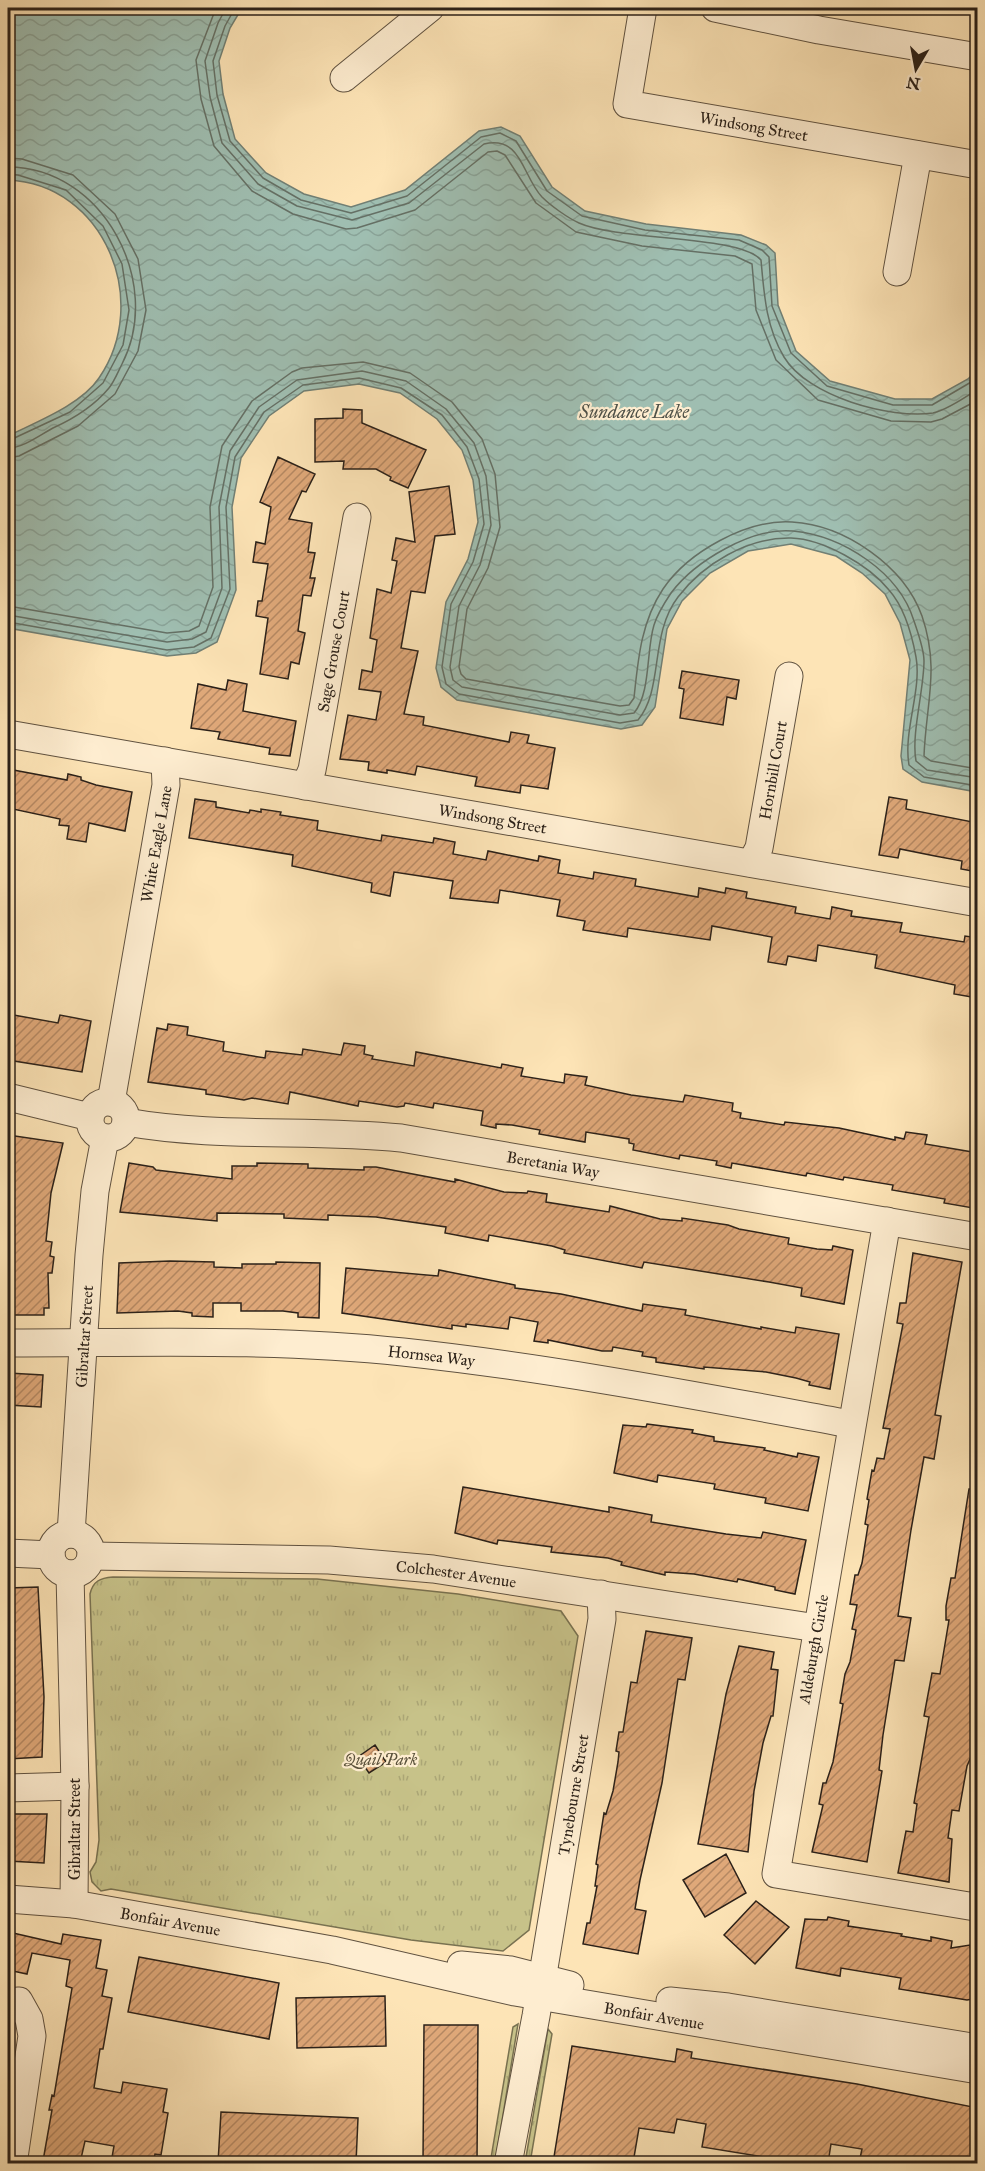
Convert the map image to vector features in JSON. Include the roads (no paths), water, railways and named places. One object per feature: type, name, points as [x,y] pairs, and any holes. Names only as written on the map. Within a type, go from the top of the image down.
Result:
[{"type":"street","points":[[344,78],[430,8]]},
{"type":"street","name":"Windsong Street","points":[[643,8],[627,104],[978,165]]},
{"type":"street","points":[[715,8],[820,19],[978,57]]},
{"type":"street","points":[[897,273],[918,154]]},
{"type":"street","name":"Sage Grouse Court","points":[[305,786],[312,770],[357,517]]},
{"type":"street","name":"Hornbill Court","points":[[751,863],[759,848],[789,676]]},
{"type":"street","name":"Windsong Street","points":[[8,734],[978,903]]},
{"type":"street","name":"White Eagle Lane","points":[[142,926],[166,785],[165,761]]},
{"type":"street","name":"Gibraltar Street","points":[[72,1534],[83,1343],[95,1191],[142,926]]},
{"type":"street","name":"Beretania Way","points":[[8,1097],[108,1120],[223,1130],[355,1133],[401,1137],[978,1237]]},
{"type":"street","name":"Aldeburgh Circle","points":[[887,1221],[776,1874],[975,1907],[978,1903]]},
{"type":"street","name":"Hornsea Way","points":[[8,1343],[315,1345],[401,1352],[487,1362],[851,1424]]},
{"type":"street","points":[[72,1534],[84,1539],[91,1556],[86,1568],[70,1574],[56,1568],[51,1555],[59,1538],[72,1534]]},
{"type":"street","points":[[8,1552],[51,1555]]},
{"type":"street","name":"Colchester Avenue","points":[[91,1556],[329,1560],[433,1569],[817,1628]]},
{"type":"street","name":"Gibraltar Street","points":[[70,1574],[75,1785],[74,1904]]},
{"type":"street","name":"Tynebourne Street","points":[[508,2163],[602,1619],[601,1594]]},
{"type":"street","points":[[8,1788],[75,1785]]},
{"type":"street","name":"Bonfair Avenue","points":[[8,1899],[74,1904],[540,1987],[978,2070]]},
{"type":"street","name":"Bonfair Avenue","points":[[540,1987],[728,2007],[978,2048]]},
{"type":"street","points":[[8,2001],[19,2001],[29,2019],[32,2036],[13,2163]]},
{"type":"water","name":"Sundance Lake","points":[[8,8],[242,8],[230,28],[219,61],[223,94],[235,139],[266,173],[304,194],[351,207],[405,190],[479,131],[501,127],[520,136],[552,187],[585,211],[646,224],[741,235],[766,245],[775,253],[778,305],[796,351],[830,381],[895,399],[932,399],[968,379],[977,370],[977,792],[922,782],[903,769],[901,756],[910,660],[900,623],[885,594],[862,573],[836,556],[791,544],[748,551],[710,573],[682,601],[667,629],[655,707],[642,725],[621,729],[457,700],[441,687],[436,668],[446,602],[468,559],[478,522],[473,480],[462,450],[437,419],[400,393],[359,384],[304,391],[269,416],[241,458],[232,507],[236,590],[217,642],[196,653],[167,656],[8,628],[8,436],[70,405],[91,388],[99,378],[114,348],[121,315],[119,283],[109,252],[93,224],[70,202],[42,186],[8,180]]},
{"type":"park label","name":"Quail Park","points":[[381,1759]]}]
